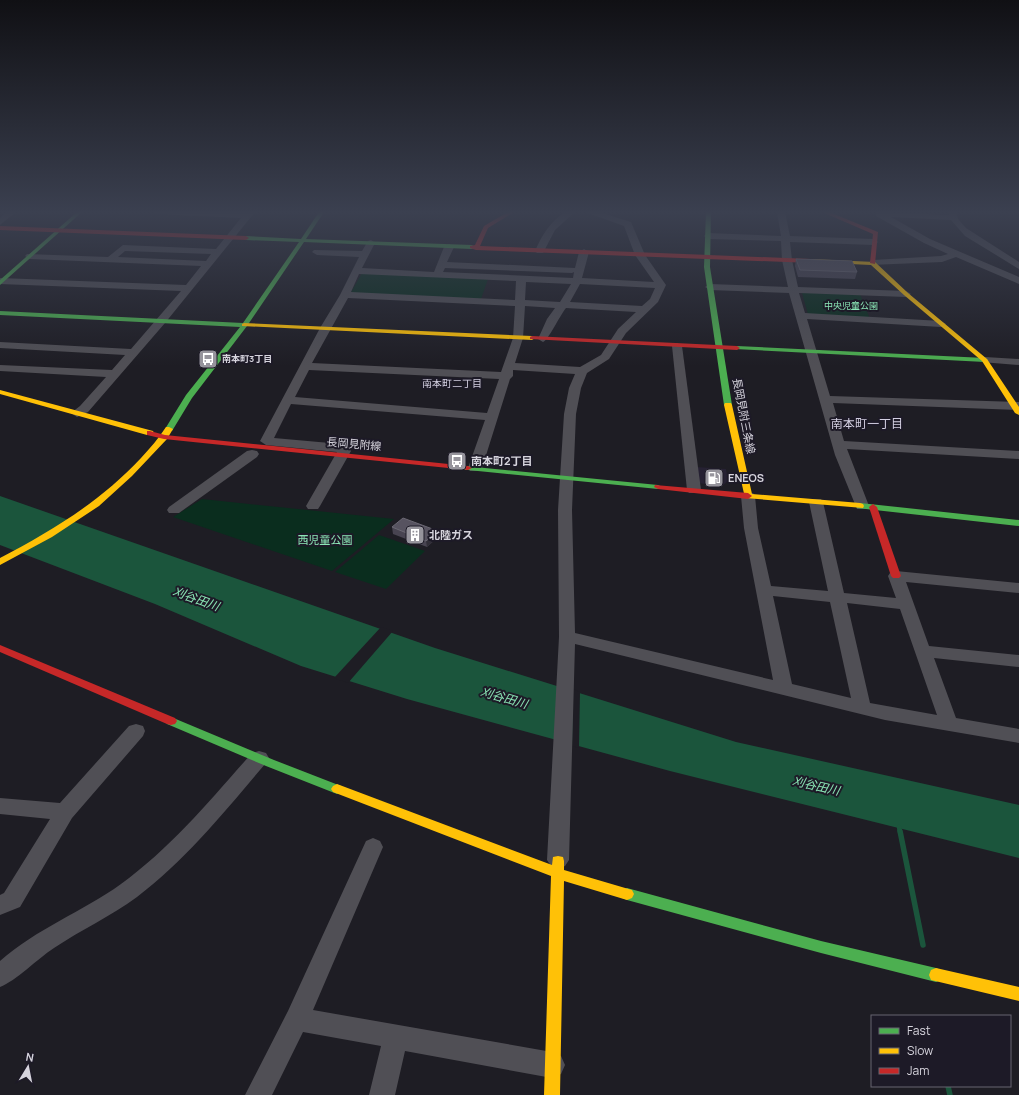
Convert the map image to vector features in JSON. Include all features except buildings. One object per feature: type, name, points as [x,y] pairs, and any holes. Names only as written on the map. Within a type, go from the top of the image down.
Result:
[{"type":"street","points":[[1,281],[22,263]]},
{"type":"street","points":[[186,263],[208,264]]},
{"type":"street","points":[[0,562],[46,537],[97,502],[124,480],[164,437],[189,397],[245,325],[288,263]]},
{"type":"street","points":[[313,506],[344,451],[341,448],[266,441],[325,328],[345,295],[360,263]]},
{"type":"street","points":[[543,339],[552,319],[563,305],[577,281],[581,263]]},
{"type":"street","points":[[646,263],[661,285]]},
{"type":"street","name":"長岡見附三条線","points":[[706,263],[731,422],[748,496]]},
{"type":"street","points":[[788,263],[793,289],[839,445],[862,506]]},
{"type":"street","points":[[873,263],[906,294],[985,360],[1018,408]]},
{"type":"street","points":[[977,263],[1019,281]]},
{"type":"street","points":[[77,413],[84,409],[132,352],[161,321],[208,264]]},
{"type":"street","points":[[437,275],[441,264],[579,271]]},
{"type":"street","points":[[356,271],[661,285]]},
{"type":"street","points":[[475,468],[518,338],[521,304],[521,279]]},
{"type":"street","points":[[1,281],[188,288]]},
{"type":"street","points":[[306,366],[508,371],[582,371],[605,357],[622,331],[654,300],[661,285]]},
{"type":"street","points":[[710,286],[906,294]]},
{"type":"street","points":[[345,295],[646,309]]},
{"type":"street","points":[[0,313],[1019,362]]},
{"type":"street","points":[[801,316],[941,324]]},
{"type":"street","points":[[0,345],[132,352]]},
{"type":"street","points":[[0,361],[15,346]]},
{"type":"street","points":[[677,346],[694,490]]},
{"type":"street","points":[[0,368],[113,374]]},
{"type":"street","points":[[552,1095],[566,645],[565,510],[570,414],[575,388],[582,371]]},
{"type":"street","name":"長岡見附線","points":[[0,392],[164,437],[748,496]]},
{"type":"street","points":[[826,398],[1018,408]]},
{"type":"street","points":[[288,400],[491,417]]},
{"type":"street","points":[[839,445],[1019,454]]},
{"type":"street","points":[[174,510],[252,454]]},
{"type":"street","points":[[784,690],[765,590],[751,528],[748,496],[874,507],[1019,523]]},
{"type":"street","points":[[816,502],[836,597],[862,707]]},
{"type":"street","points":[[874,507],[896,576],[949,724]]},
{"type":"street","points":[[896,576],[1019,588]]},
{"type":"street","points":[[765,590],[906,604]]},
{"type":"street","points":[[566,645],[862,707],[1019,736]]},
{"type":"street","points":[[0,648],[259,758],[558,867],[821,947],[967,983],[1019,994]]},
{"type":"street","points":[[923,650],[1019,661]]},
{"type":"street","points":[[0,905],[12,900],[65,812],[136,731]]},
{"type":"street","points":[[0,976],[15,962],[43,942],[94,913],[149,875],[178,849],[259,758]]},
{"type":"street","points":[[0,806],[65,812]]},
{"type":"street","points":[[258,1095],[297,1019],[373,847]]},
{"type":"street","points":[[297,1019],[552,1066]]},
{"type":"street","points":[[382,1095],[395,1038]]},
{"type":"shaded area","points":[[696,467],[726,469],[728,481],[722,486],[698,483]]},
{"type":"green space","points":[[362,273],[488,279],[481,299],[350,294]]},
{"type":"green space","name":"中央児童公園","points":[[802,293],[860,294],[870,319],[808,314]]},
{"type":"green space","name":"西児童公園","points":[[202,499],[394,519],[332,571],[173,517]]},
{"type":"green space","points":[[379,535],[425,551],[386,589],[335,572]]},
{"type":"water","name":"刈谷田川","points":[[0,496],[435,648],[736,742],[1019,805],[1019,858],[670,771],[407,699],[301,666],[155,604],[0,545]]},
{"type":"pier","points":[[381,627],[393,631],[348,683],[334,678]]},
{"type":"pier","points":[[573,689],[580,692],[579,748],[572,746]]},
{"type":"waterway","points":[[899,827],[900,832]]},
{"type":"waterway","points":[[900,831],[923,945]]},
{"type":"waterway","points":[[948,1087],[950,1095]]},
{"type":"traffic: fast","points":[[0,283],[22,263]]},
{"type":"traffic: fast","points":[[169,429],[189,397],[245,325],[287,263]]},
{"type":"traffic: fast","points":[[707,263],[728,405]]},
{"type":"traffic: fast","points":[[0,313],[244,325]]},
{"type":"traffic: fast","points":[[737,348],[985,360]]},
{"type":"traffic: fast","points":[[468,468],[658,487]]},
{"type":"traffic: fast","points":[[860,506],[1019,523]]},
{"type":"traffic: fast","points":[[171,721],[270,763],[337,789]]},
{"type":"traffic: fast","points":[[627,894],[821,947],[936,975]]},
{"type":"traffic: slow","points":[[873,263],[906,294],[985,360],[1019,413]]},
{"type":"traffic: slow","points":[[244,325],[532,338]]},
{"type":"traffic: slow","points":[[0,392],[150,433]]},
{"type":"traffic: slow","points":[[728,405],[748,496],[860,506]]},
{"type":"traffic: slow","points":[[0,562],[49,535],[96,504],[129,475],[164,437],[169,429]]},
{"type":"traffic: slow","points":[[337,789],[576,880],[627,894]]},
{"type":"traffic: slow","points":[[552,1095],[558,861]]},
{"type":"traffic: slow","points":[[936,975],[1019,994]]},
{"type":"traffic: jam","points":[[532,338],[737,348]]},
{"type":"traffic: jam","points":[[150,433],[164,437],[468,468]]},
{"type":"traffic: jam","points":[[658,487],[748,496]]},
{"type":"traffic: jam","points":[[873,507],[896,576]]},
{"type":"traffic: jam","points":[[0,648],[171,721]]},
{"type":"place","name":"南本町3丁目","points":[[208,359]]},
{"type":"place","name":"南本町2丁目","points":[[457,461]]},
{"type":"place","name":"ENEOS","points":[[714,478]]},
{"type":"place","name":"北陸ガス","points":[[415,535]]},
{"type":"district","name":"南本町二丁目","points":[[452,383]]},
{"type":"district","name":"南本町一丁目","points":[[867,424]]}]
